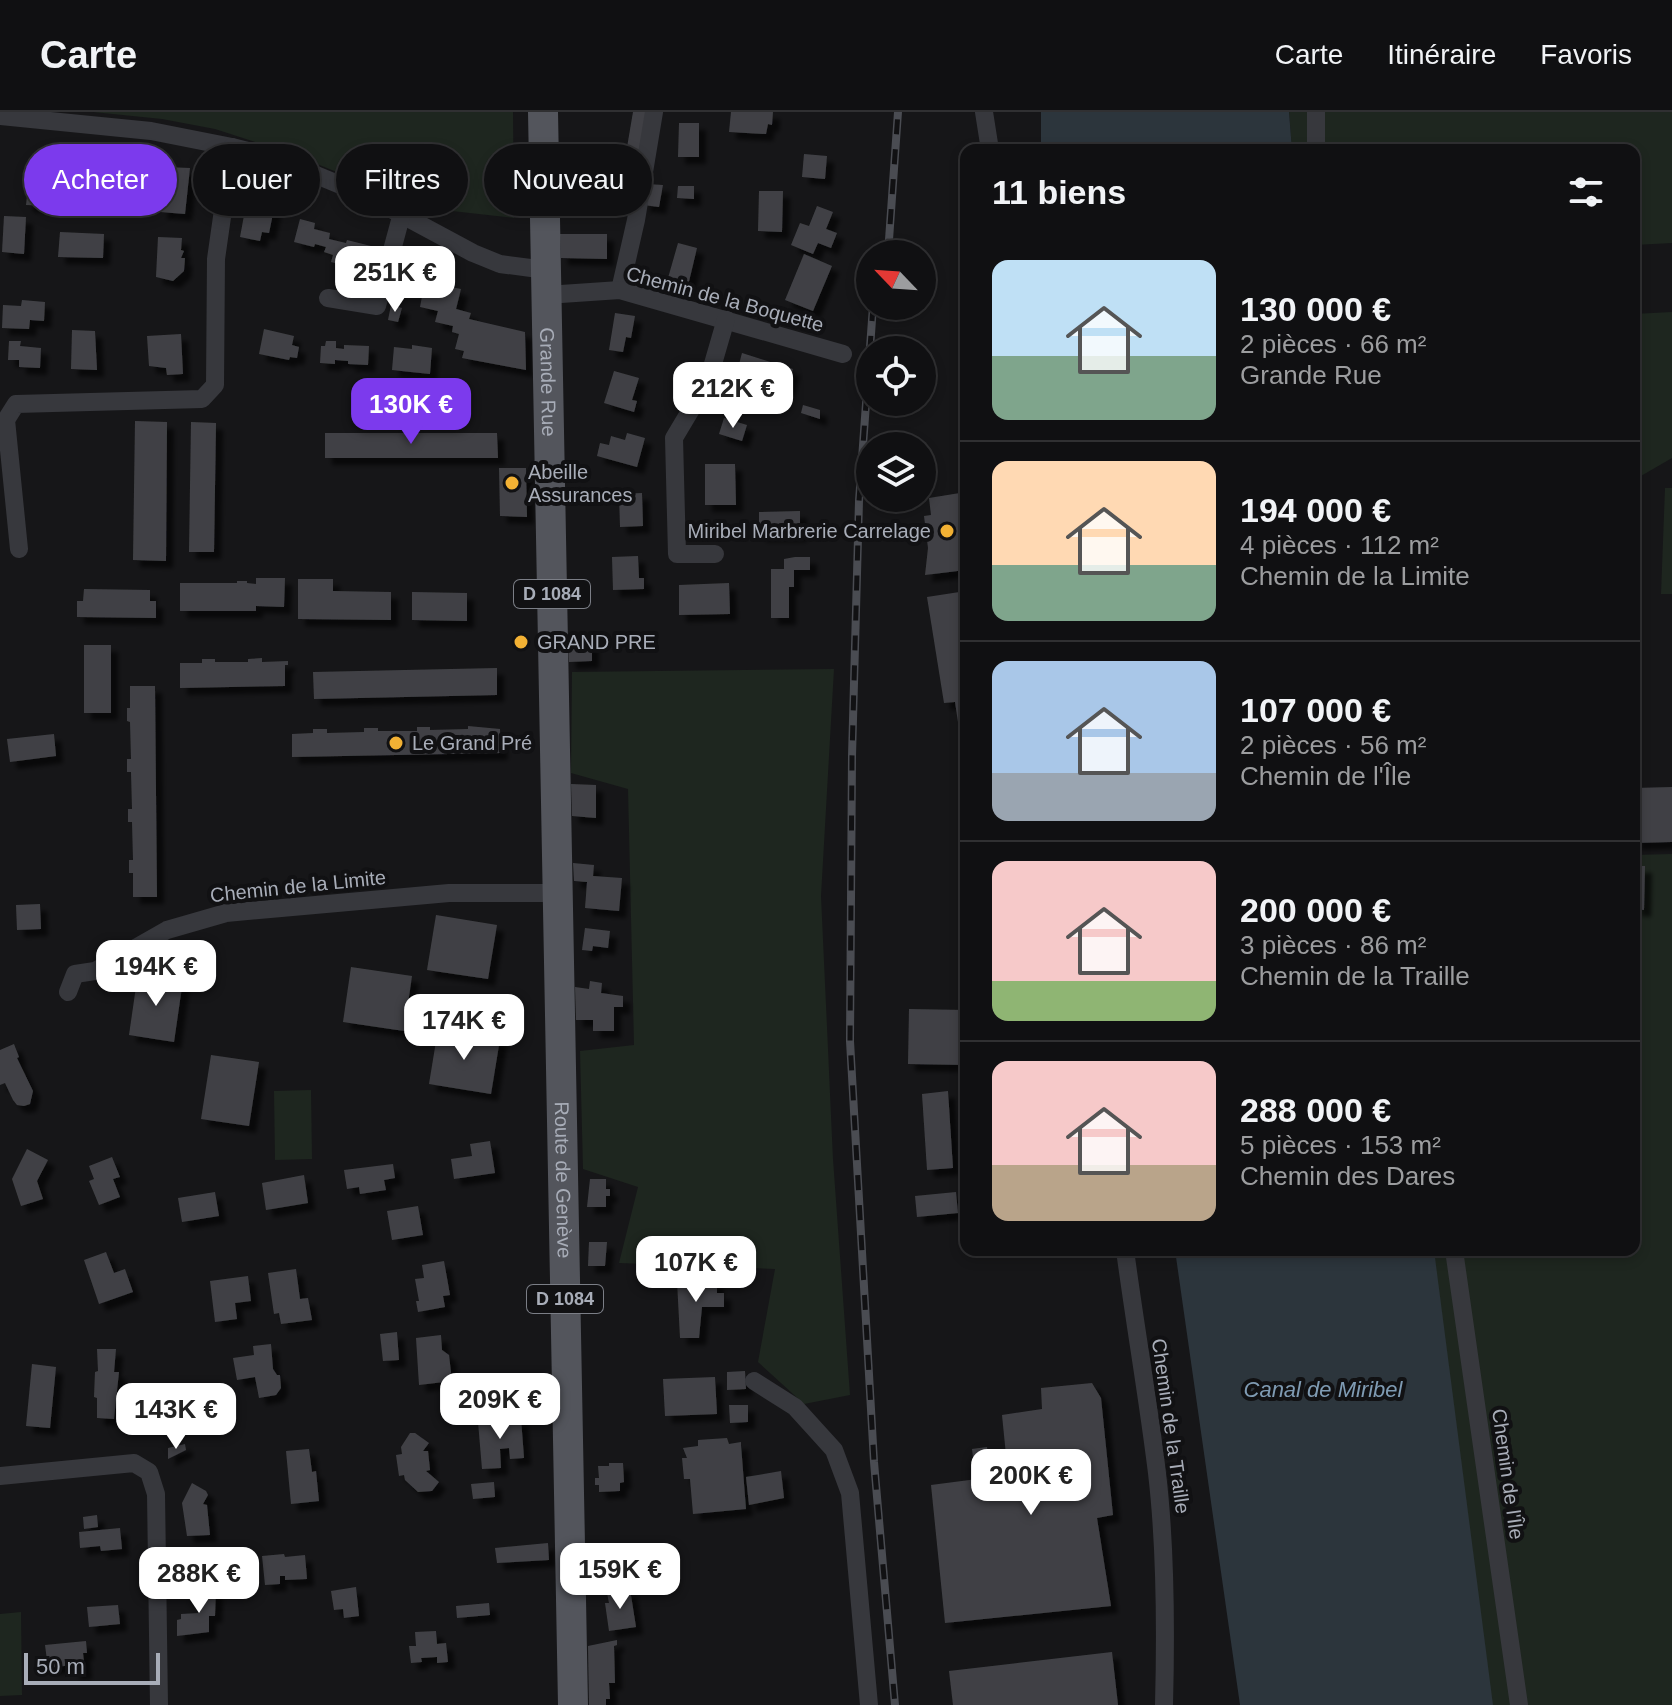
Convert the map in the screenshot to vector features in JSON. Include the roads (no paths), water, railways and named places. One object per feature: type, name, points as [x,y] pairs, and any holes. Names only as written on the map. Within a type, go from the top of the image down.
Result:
[{"type":"main road","name":"Grande Rue","points":[[543,112],[558,893]]},
{"type":"main road","name":"Route de Genève","points":[[558,893],[573,1705]]},
{"type":"street","points":[[620,290],[636,220],[654,112]]},
{"type":"street","points":[[984,112],[989,144]]},
{"type":"street","points":[[1316,112],[1316,144]]},
{"type":"street","name":"Chemin de la Boquette","points":[[0,116],[151,131],[217,144]]},
{"type":"street","points":[[19,549],[6,420],[16,404],[202,399],[215,385],[216,259],[222,216]]},
{"type":"street","points":[[328,298],[377,306],[401,216]]},
{"type":"street","name":"Chemin de la Boquette","points":[[407,216],[473,253],[546,283],[620,290],[843,354]]},
{"type":"street","points":[[715,554],[677,554],[674,438],[708,381],[726,319]]},
{"type":"street","name":"Chemin de la Limite","points":[[68,992],[75,974],[95,971],[167,930],[226,913],[449,893],[558,893]]},
{"type":"street","name":"Chemin de la Traille","points":[[1126,1256],[1161,1518],[1166,1603],[1164,1705]]},
{"type":"street","name":"Chemin de l'Île","points":[[1455,1256],[1519,1705]]},
{"type":"street","points":[[754,1381],[795,1407],[834,1450],[850,1493],[869,1705]]},
{"type":"street","points":[[0,1476],[134,1463],[149,1472],[156,1494],[159,1705]]},
{"type":"water","points":[[1041,112],[1289,112],[1292,144],[1041,144]]},
{"type":"water","name":"Canal de Miribel","points":[[1176,1256],[1435,1256],[1493,1705],[1240,1705]]},
{"type":"railway","points":[[889,240],[898,112]]},
{"type":"railway","points":[[872,320],[859,501],[852,756],[850,1041],[874,1462],[895,1705]]},
{"type":"place","name":"Abeille Assurances","points":[[512,483]]},
{"type":"place","name":"Miribel Marbrerie Carrelage","points":[[947,531]]},
{"type":"place","name":"GRAND PRE","points":[[521,642]]},
{"type":"place","name":"Le Grand Pré","points":[[396,743]]}]
